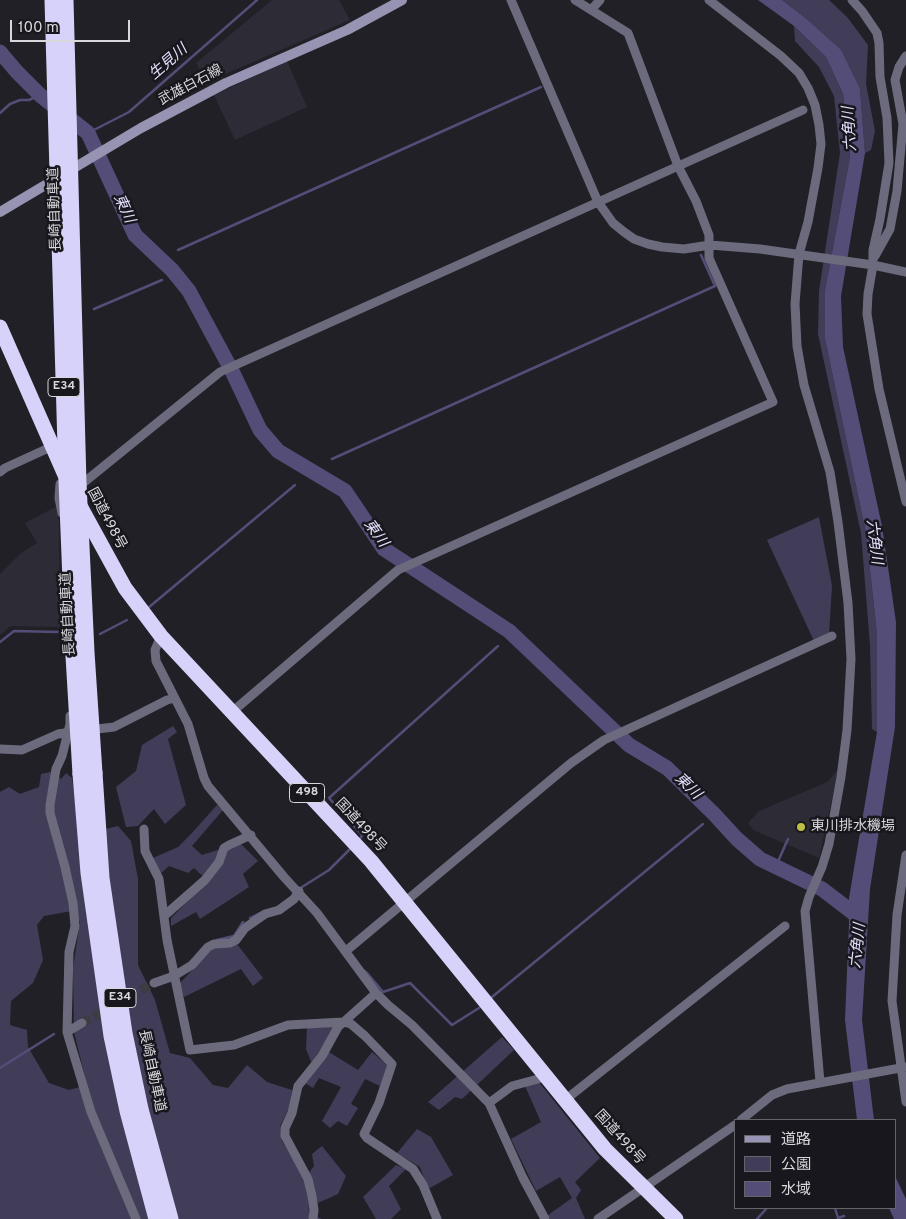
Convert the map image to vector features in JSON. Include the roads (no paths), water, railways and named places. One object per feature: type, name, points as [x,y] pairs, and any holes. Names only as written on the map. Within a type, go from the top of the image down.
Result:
[{"type":"highway","name":"長崎自動車道","points":[[52,0],[73,656],[102,878],[124,1024],[141,1109],[171,1219]]},
{"type":"highway","name":"長崎自動車道","points":[[66,0],[79,482],[87,652],[88,873],[110,1036],[156,1219]]},
{"type":"highway","name":"国道498号","points":[[0,328],[92,531],[125,588],[161,636],[371,861],[605,1149],[676,1219]]},
{"type":"main road","name":"武雄白石線","points":[[0,212],[141,128],[218,87],[347,30],[402,0]]},
{"type":"street","points":[[511,0],[598,202],[613,222],[624,232],[648,244],[684,249],[710,245],[760,249],[871,262],[906,272]]},
{"type":"street","points":[[232,712],[398,570],[774,402],[710,258],[709,234],[696,200],[678,166],[628,33],[574,0]]},
{"type":"street","points":[[591,10],[600,0]]},
{"type":"street","points":[[709,0],[781,56],[799,74],[808,88],[815,106],[821,144],[795,304],[797,346],[804,386],[830,472],[848,603],[851,660],[847,730],[829,844],[805,910],[822,1082]]},
{"type":"street","points":[[852,0],[877,33],[880,77],[888,118],[889,164],[871,262],[867,314],[879,389],[906,502]]},
{"type":"street","points":[[871,262],[890,229],[897,191],[904,124],[895,80],[899,67],[906,56]]},
{"type":"street","points":[[73,492],[220,372],[803,110]]},
{"type":"street","points":[[0,472],[53,446]]},
{"type":"street","points":[[61,465],[59,498],[62,516],[70,724],[62,756],[56,769],[50,813],[73,903],[74,926],[69,952],[67,1032],[91,1112],[136,1219]]},
{"type":"street","points":[[161,636],[155,650],[156,661],[188,724],[208,786],[251,835],[284,877],[317,913],[376,992],[412,1025],[489,1103],[524,1178],[546,1219]]},
{"type":"street","points":[[346,951],[571,763],[609,738],[832,636]]},
{"type":"street","points":[[0,749],[22,750],[58,734],[114,727],[167,700],[175,698]]},
{"type":"street","points":[[144,829],[145,851],[159,880],[167,940],[190,1050],[234,1045],[288,1024],[343,1022],[351,1024],[392,1064],[379,1103],[364,1134],[366,1138],[413,1168],[437,1219]]},
{"type":"street","points":[[164,916],[205,880],[219,862],[224,848],[251,835]]},
{"type":"street","points":[[906,855],[897,916],[892,1001],[906,1102]]},
{"type":"street","points":[[154,983],[174,976],[192,965],[208,947],[236,940],[245,928],[265,914],[278,910],[294,899],[298,891]]},
{"type":"street","points":[[565,1100],[785,926]]},
{"type":"street","points":[[313,1219],[314,1210],[308,1179],[285,1136],[285,1128],[292,1113],[298,1086],[322,1056],[338,1027],[376,992]]},
{"type":"street","points":[[67,1032],[82,1023]]},
{"type":"street","points":[[742,1119],[772,1095],[787,1088],[901,1068]]},
{"type":"street","points":[[489,1103],[512,1086],[544,1075]]},
{"type":"street","points":[[598,1219],[734,1126]]},
{"type":"water","name":"六角川","points":[[758,0],[782,0],[841,50],[860,89],[865,153],[841,296],[843,347],[882,526],[896,622],[895,727],[870,889],[862,1020],[874,1119],[857,1119],[845,1020],[849,898],[877,732],[877,634],[866,533],[825,339],[825,290],[850,157],[843,94],[826,57],[794,26]]},
{"type":"water","points":[[896,1178],[906,1199],[906,1219],[894,1219],[889,1209],[896,1209]]},
{"type":"waterway","name":"生見川","points":[[88,133],[129,112],[257,0]]},
{"type":"waterway","name":"東川","points":[[0,52],[40,95],[88,133],[135,235],[172,270],[189,291],[232,371],[260,430],[278,451],[345,491],[384,549],[509,631],[629,745],[667,768],[737,839],[760,859],[822,889],[860,918]]},
{"type":"waterway","points":[[178,250],[541,87]]},
{"type":"waterway","points":[[0,113],[10,104],[20,100],[29,100],[40,95]]},
{"type":"waterway","points":[[332,459],[715,286],[701,255]]},
{"type":"waterway","points":[[94,309],[162,280]]},
{"type":"waterway","points":[[148,608],[295,485]]},
{"type":"waterway","points":[[100,634],[127,620]]},
{"type":"waterway","points":[[0,642],[14,631],[59,632]]},
{"type":"waterway","points":[[360,839],[362,835],[329,798],[498,646]]},
{"type":"waterway","points":[[492,997],[703,824]]},
{"type":"waterway","points":[[776,866],[788,839]]},
{"type":"waterway","points":[[302,887],[329,870],[349,850]]},
{"type":"waterway","points":[[250,918],[260,913]]},
{"type":"waterway","points":[[217,940],[234,936],[243,922]]},
{"type":"waterway","points":[[363,970],[383,992],[410,983],[452,1025],[479,1008]]},
{"type":"waterway","points":[[0,1068],[54,1034]]},
{"type":"waterway","points":[[757,1219],[766,1209]]},
{"type":"waterway","points":[[835,1209],[838,1218]]},
{"type":"waterway","points":[[838,1218],[844,1216]]},
{"type":"tunnel","points":[[82,1023],[154,983]]},
{"type":"place","name":"東川排水機場","points":[[801,827]]}]
